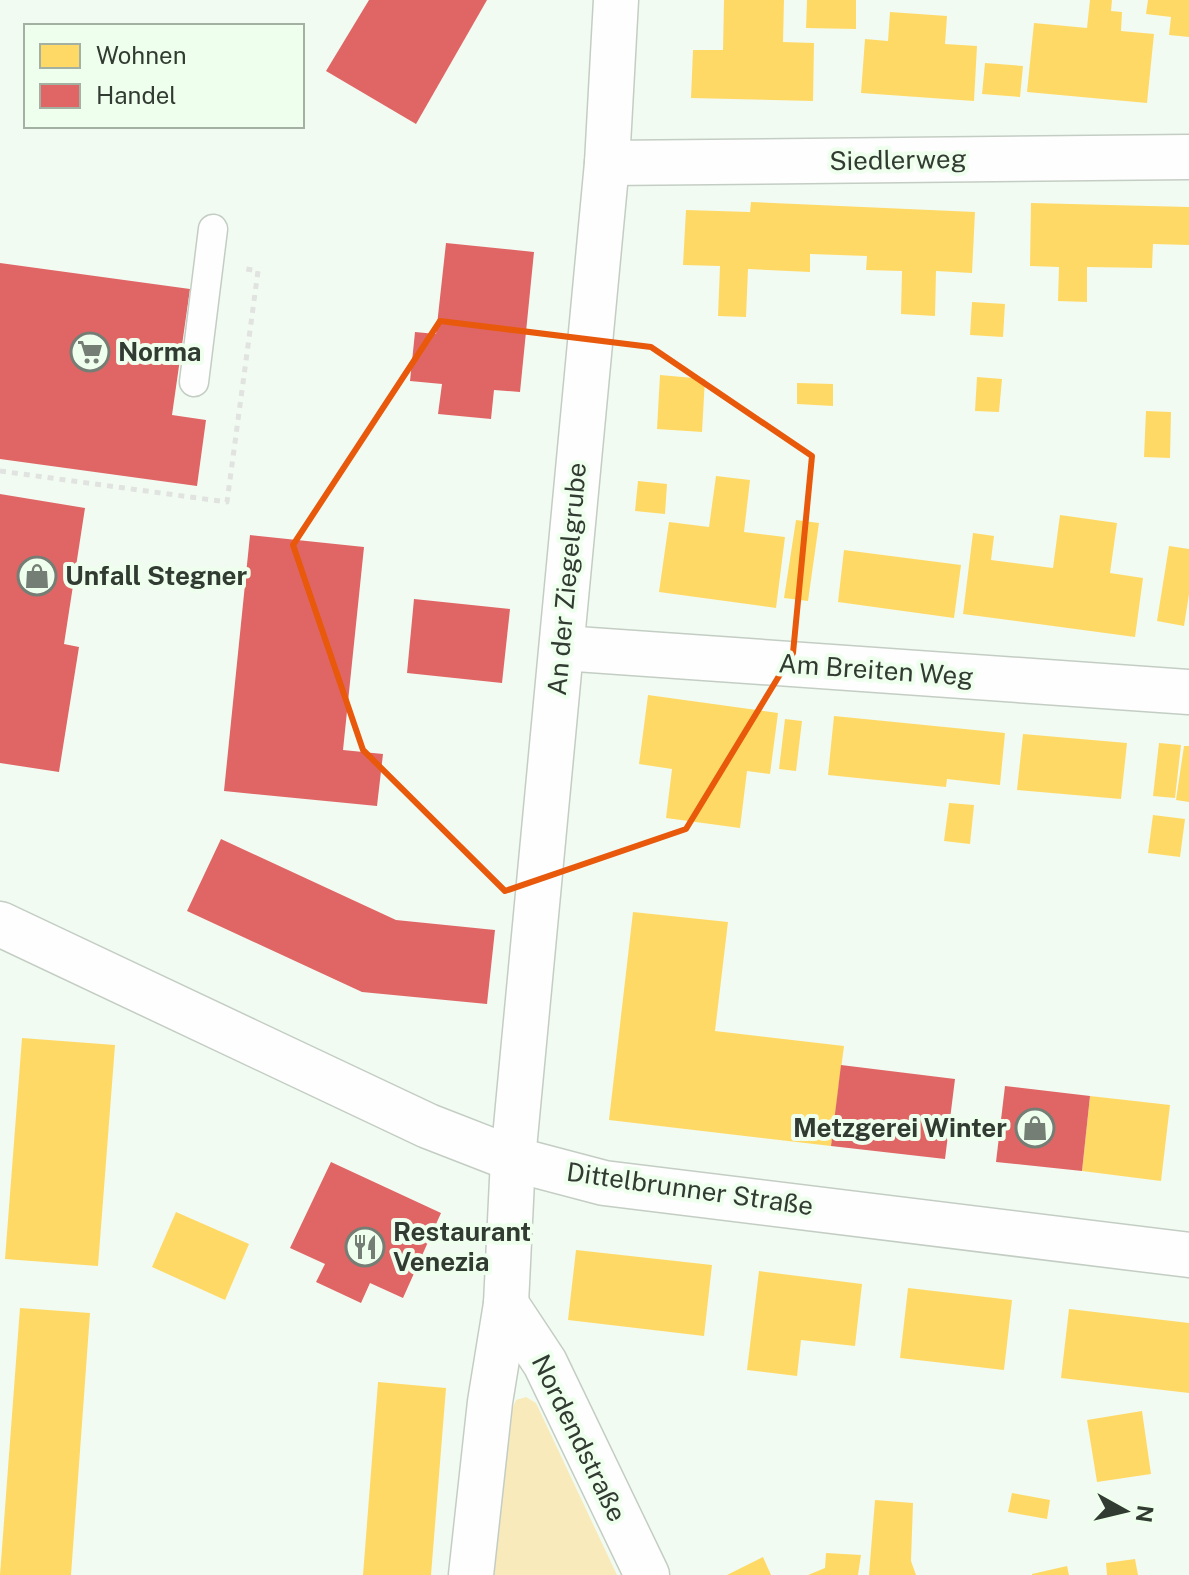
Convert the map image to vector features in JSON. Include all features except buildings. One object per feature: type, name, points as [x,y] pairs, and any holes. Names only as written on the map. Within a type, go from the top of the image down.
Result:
[{"type":"street","name":"An der Ziegelgrube","points":[[513,1159],[607,163],[616,0]]},
{"type":"street","name":"Siedlerweg","points":[[607,163],[1189,157]]},
{"type":"street","name":"Am Breiten Weg","points":[[562,648],[1189,692]]},
{"type":"street","name":"Dittelbrunner Straße","points":[[0,924],[428,1126],[513,1159],[604,1183],[1189,1255]]},
{"type":"street","name":"Nordendstraße","points":[[471,1575],[490,1402],[506,1304],[513,1159]]},
{"type":"street","name":"Nordendstraße","points":[[506,1304],[545,1363],[647,1575]]},
{"type":"lane","points":[[194,382],[213,229]]},
{"type":"highlighted area","points":[[440,321],[651,347],[812,456],[793,653],[686,829],[505,891],[363,750],[293,545]]},
{"type":"shaded area","points":[[526,1397],[536,1403],[617,1575],[494,1575],[512,1409],[516,1400]]},
{"type":"place","name":"Norma","points":[[90,352]]},
{"type":"place","name":"Unfall Stegner","points":[[37,576]]},
{"type":"place","name":"Metzgerei Winter","points":[[1035,1128]]},
{"type":"place","name":"Restaurant Venezia","points":[[365,1247]]}]
